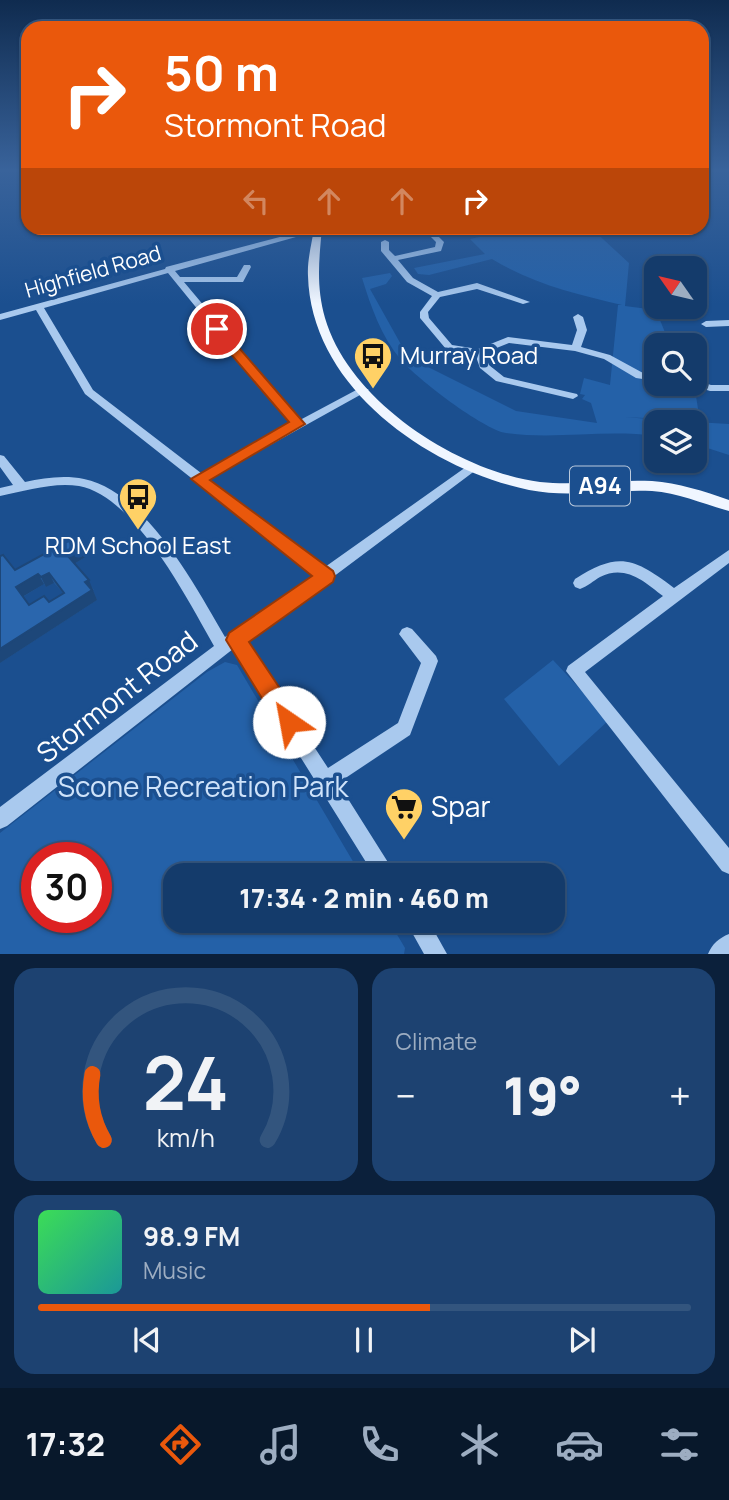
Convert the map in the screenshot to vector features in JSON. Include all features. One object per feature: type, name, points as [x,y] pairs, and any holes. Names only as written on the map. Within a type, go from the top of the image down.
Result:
[{"type":"main road","name":"A94","points":[[316,235],[310,269],[324,334],[339,363],[364,390],[428,447],[470,470],[546,487],[656,486],[729,506]]},
{"type":"street","name":"Highfield Road","points":[[0,317],[295,235]]},
{"type":"street","points":[[393,259],[438,249],[440,242],[433,235]]},
{"type":"street","points":[[385,242],[385,251],[410,281],[437,295]]},
{"type":"street","points":[[177,279],[240,280],[247,267]]},
{"type":"street","points":[[169,269],[298,424]]},
{"type":"street","points":[[526,302],[480,284],[437,295],[424,312],[440,339],[449,347],[480,352],[508,340],[576,348],[607,357],[628,372],[644,375]]},
{"type":"street","points":[[38,305],[89,392],[326,576]]},
{"type":"street","points":[[576,348],[582,330],[578,317]]},
{"type":"street","points":[[706,324],[729,323]]},
{"type":"street","points":[[480,352],[484,366],[490,374],[557,397],[573,396]]},
{"type":"street","points":[[707,386],[729,388]]},
{"type":"street","points":[[199,479],[364,390]]},
{"type":"street","points":[[0,459],[22,488]]},
{"type":"street","name":"Stormont Road","points":[[0,820],[229,644],[470,470]]},
{"type":"street","points":[[0,492],[67,480],[87,483],[106,492],[172,559],[325,780],[378,863]]},
{"type":"street","points":[[729,555],[574,671],[729,864]]},
{"type":"street","points":[[580,583],[607,566],[623,566],[647,577],[674,597]]},
{"type":"street","points":[[325,780],[404,729],[430,661],[407,634]]},
{"type":"street","points":[[423,933],[436,954]]},
{"type":"street","points":[[719,954],[729,945]]},
{"type":"green space","points":[[482,235],[599,235],[629,263],[625,306],[644,308],[644,319],[660,319],[665,333],[644,333],[644,396],[696,396],[698,410],[644,410],[644,418],[625,417],[644,419],[644,435],[524,435],[496,430],[451,402],[401,360],[382,331],[362,278],[390,273],[392,276],[386,284],[370,289],[408,357],[516,411],[597,423],[591,403],[582,399],[585,395],[580,394],[584,378],[610,385],[618,305],[622,305],[539,282],[492,259],[429,275],[418,274],[414,268],[485,254],[470,239]]},
{"type":"green space","points":[[707,423],[729,424],[729,455],[707,448]]},
{"type":"green space","points":[[553,660],[609,720],[559,766],[504,699]]},
{"type":"green space","name":"Scone Recreation Park","points":[[225,662],[237,665],[354,863],[163,863],[163,933],[396,933],[405,948],[404,954],[0,954],[0,833],[207,672]]},
{"type":"building","points":[[77,536],[84,545],[67,555],[89,580],[85,582],[92,590],[0,649],[0,556],[3,555],[15,570]],"holes":[[[49,573],[64,593],[49,602],[44,596],[29,605],[16,587],[38,574],[41,577]]]},
{"type":"place","name":"Murray Road","points":[[373,390]]},
{"type":"place","name":"RDM School East","points":[[138,531]]},
{"type":"place","name":"Spar","points":[[404,841]]},
{"type":"route","points":[[217,329],[298,424],[199,479],[326,576],[236,640],[289,722]]}]
